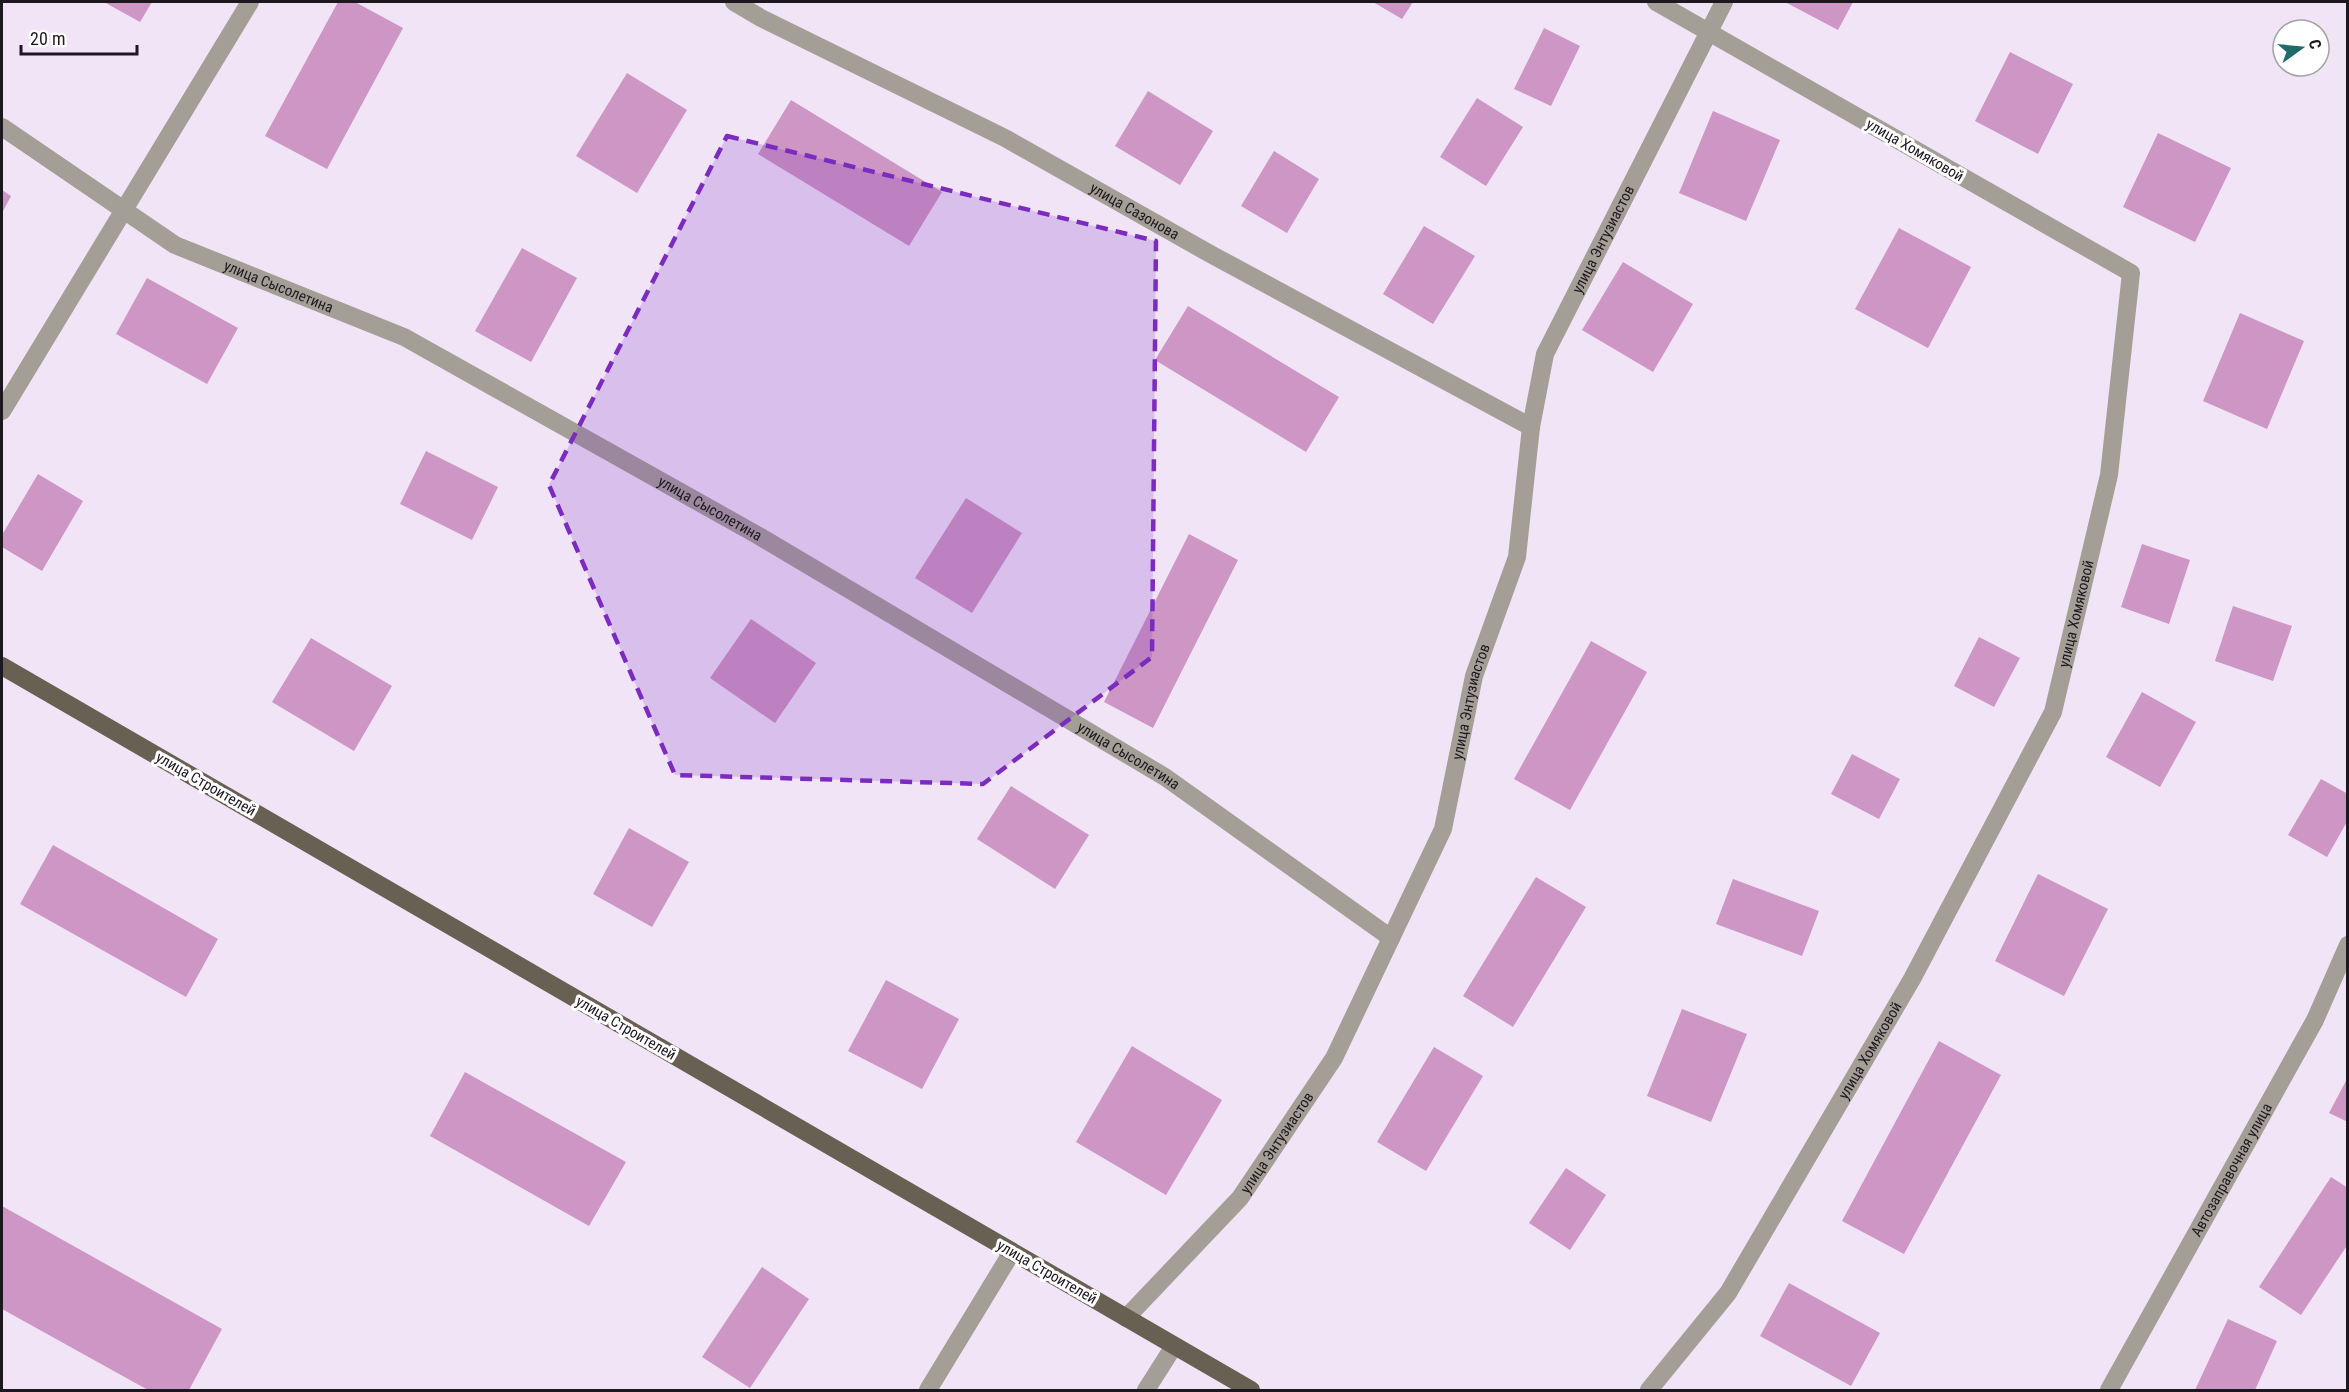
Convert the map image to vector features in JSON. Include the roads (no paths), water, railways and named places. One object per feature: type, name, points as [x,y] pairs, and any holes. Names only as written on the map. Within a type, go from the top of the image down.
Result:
[{"type":"main road","name":"улица Строителей","points":[[2,666],[1251,1390]]},
{"type":"street","points":[[2,411],[250,2]]},
{"type":"street","name":"улица Сазонова","points":[[734,2],[761,18],[1005,138],[1214,256],[1531,428]]},
{"type":"street","name":"улица Хомяковой","points":[[1649,1390],[1734,1283],[1912,979],[2053,712],[2109,475],[2131,273],[1656,2]]},
{"type":"street","name":"улица Энтузиастов","points":[[1126,1318],[1240,1198],[1334,1058],[1443,829],[1474,676],[1517,557],[1531,428],[1545,354],[1724,2]]},
{"type":"street","name":"улица Сысолетина","points":[[2,127],[175,245],[404,337],[759,536],[1165,777],[1391,938]]},
{"type":"street","name":"Автозаправочная улица","points":[[2109,1390],[2315,1020],[2348,945]]},
{"type":"street","points":[[928,1390],[1012,1252]]},
{"type":"street","points":[[1146,1390],[1174,1346]]}]
